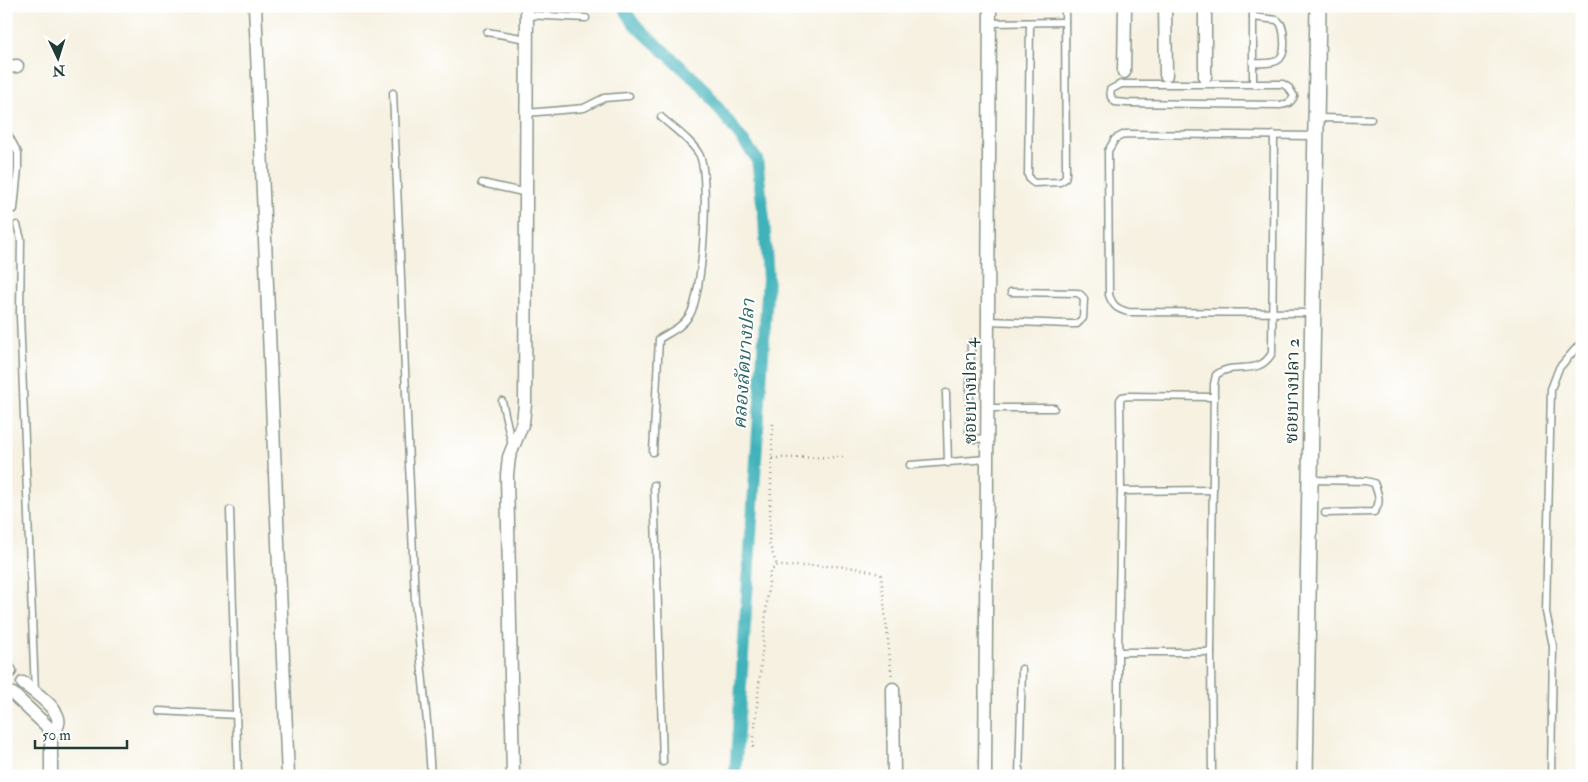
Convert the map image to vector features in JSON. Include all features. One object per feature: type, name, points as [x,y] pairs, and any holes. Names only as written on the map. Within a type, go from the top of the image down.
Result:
[{"type":"street","points":[[255,6],[288,776]]},
{"type":"street","name":"ซอยบางปลา 4","points":[[985,776],[990,6]]},
{"type":"street","points":[[1124,72],[1125,6]]},
{"type":"street","points":[[1165,6],[1166,75]]},
{"type":"street","points":[[1205,6],[1205,77]]},
{"type":"street","name":"ซอยบางปลา 2","points":[[1305,776],[1318,6]]},
{"type":"street","points":[[513,776],[507,465],[523,422],[526,404],[527,11]]},
{"type":"street","points":[[23,683],[55,710],[58,723],[51,738]]},
{"type":"street","points":[[893,689],[894,776]]},
{"type":"street","points":[[25,705],[35,693]]},
{"type":"street","points":[[13,694],[47,726],[51,738],[51,776]]},
{"type":"lane","points":[[1030,23],[1028,175],[1034,183],[1060,182],[1065,179],[1066,174],[1065,6]]},
{"type":"lane","points":[[1253,6],[1253,84]]},
{"type":"lane","points":[[527,11],[586,18]]},
{"type":"lane","points":[[1253,17],[1276,20],[1281,24],[1285,51],[1282,58],[1276,62],[1253,63]]},
{"type":"lane","points":[[990,23],[1065,22]]},
{"type":"lane","points":[[488,32],[526,39]]},
{"type":"lane","points":[[1121,84],[1253,84],[1283,84],[1289,88],[1294,96],[1288,104],[1280,105],[1127,103],[1115,102],[1111,97],[1110,90],[1121,84]]},
{"type":"lane","points":[[393,93],[415,602],[431,776]]},
{"type":"lane","points":[[526,112],[584,108],[604,98],[629,96]]},
{"type":"lane","points":[[653,452],[659,339],[680,327],[690,316],[694,307],[704,233],[703,163],[699,154],[686,139],[661,117]]},
{"type":"lane","points":[[1316,118],[1371,119]]},
{"type":"lane","points":[[6,131],[18,153],[18,168],[14,209],[6,209]]},
{"type":"lane","points":[[1312,313],[1128,312],[1119,309],[1113,304],[1109,295],[1108,151],[1115,139],[1126,134],[1315,136]]},
{"type":"lane","points":[[1212,776],[1211,652],[1214,397],[1216,374],[1228,369],[1257,367],[1268,361],[1272,353],[1274,135]]},
{"type":"lane","points":[[482,183],[527,192]]},
{"type":"lane","points":[[17,225],[21,239],[20,315],[35,693]]},
{"type":"lane","points":[[988,321],[1077,324],[1083,318],[1084,299],[1078,294],[1012,292]]},
{"type":"lane","points":[[970,343],[969,432],[974,439],[987,438]]},
{"type":"lane","points":[[1551,776],[1553,646],[1546,612],[1551,389],[1559,368],[1579,345]]},
{"type":"lane","points":[[946,393],[948,463]]},
{"type":"lane","points":[[1118,776],[1120,400],[1122,397],[1214,397]]},
{"type":"lane","points":[[502,400],[513,449]]},
{"type":"lane","points":[[988,408],[1054,408]]},
{"type":"lane","points":[[910,465],[987,458]]},
{"type":"lane","points":[[1310,480],[1366,481],[1374,483],[1379,501],[1378,507],[1374,512],[1325,513]]},
{"type":"lane","points":[[654,485],[663,762]]},
{"type":"lane","points":[[1120,492],[1213,490]]},
{"type":"lane","points":[[230,510],[238,776]]},
{"type":"lane","points":[[1118,652],[1211,652]]},
{"type":"lane","points":[[1019,776],[1022,669]]},
{"type":"lane","points":[[159,711],[237,715]]},
{"type":"path","points":[[773,424],[769,543],[777,566]]},
{"type":"path","points":[[772,458],[844,457]]},
{"type":"path","points":[[753,747],[770,571],[777,566],[844,567],[873,571],[882,575],[893,689]]},
{"type":"waterway","name":"คลองลัดบางปลา","points":[[623,6],[634,24],[701,85],[757,159],[768,279],[735,776]]},
{"type":"tunnel","points":[[6,686],[13,694]]}]
